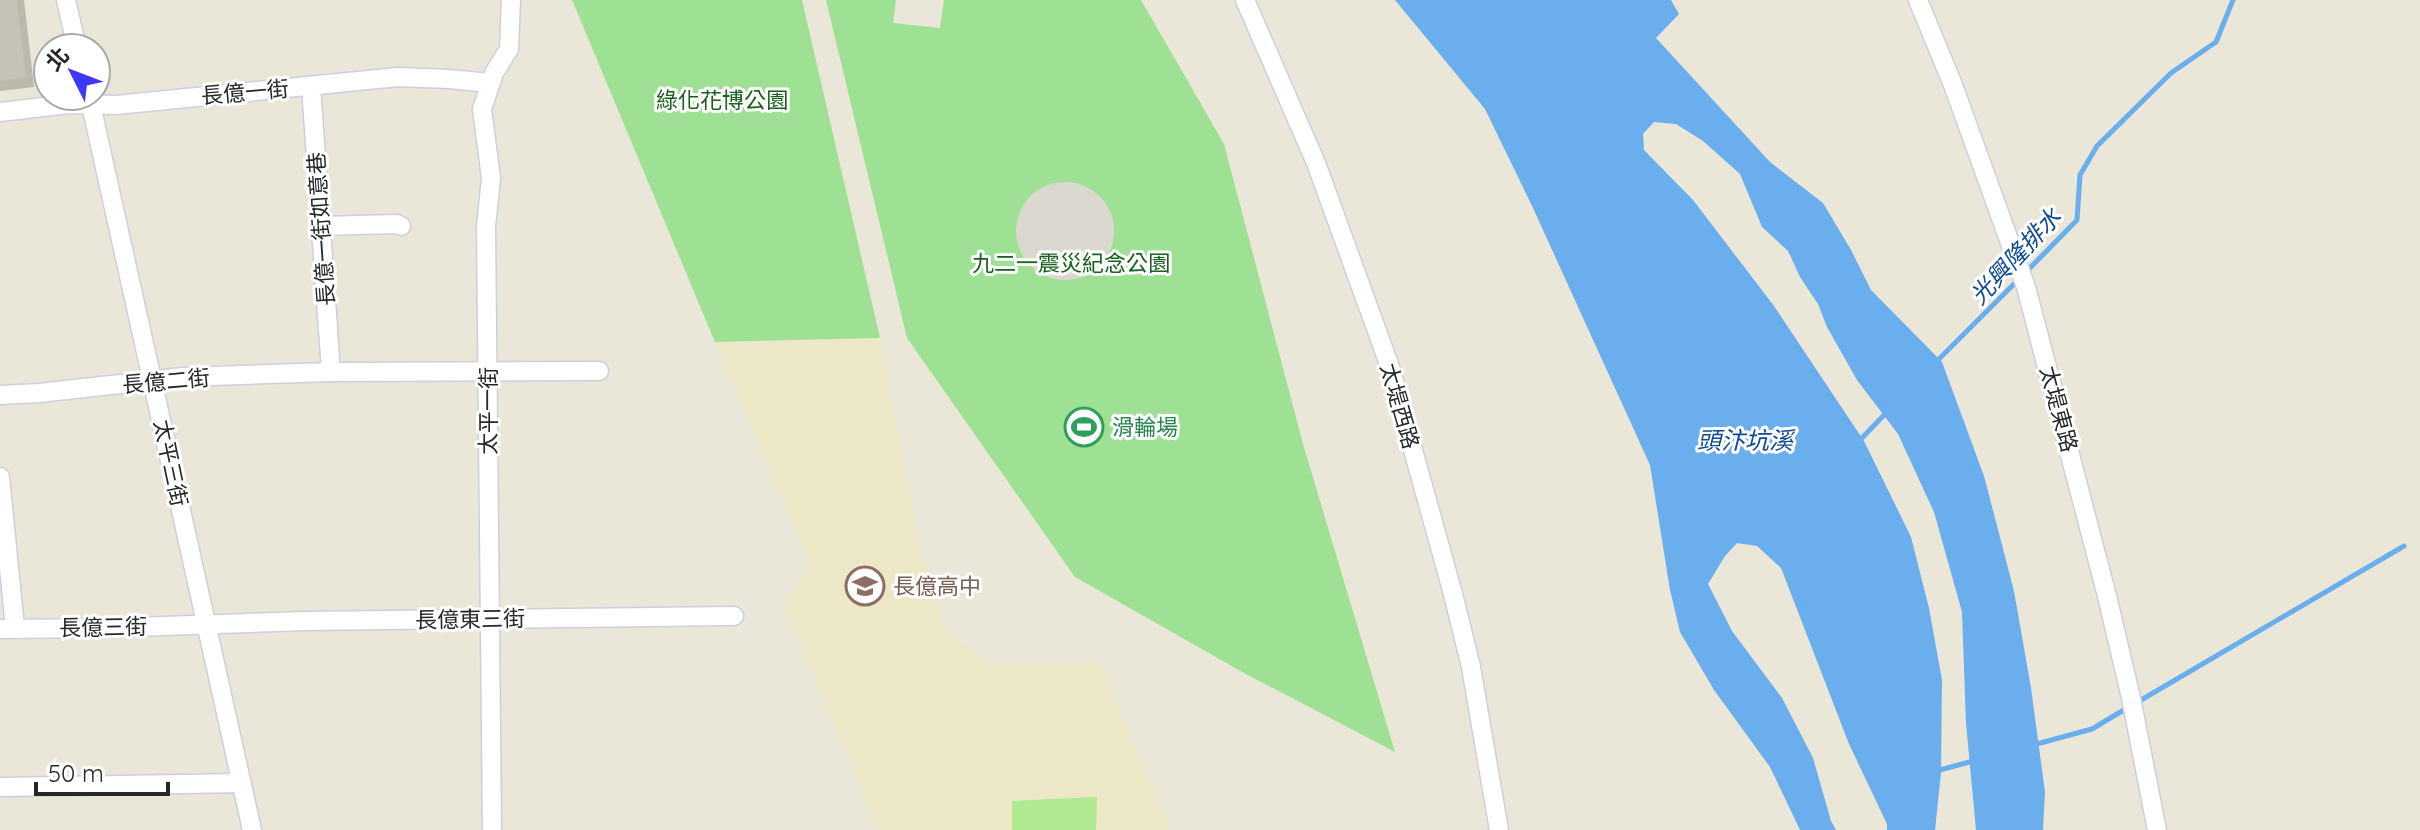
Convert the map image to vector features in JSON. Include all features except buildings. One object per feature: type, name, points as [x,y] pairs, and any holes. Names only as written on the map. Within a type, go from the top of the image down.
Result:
[{"type":"street","points":[[66,0],[73,32]]},
{"type":"street","name":"太平一街","points":[[492,830],[486,226],[491,178],[482,109],[490,83],[509,49],[511,0]]},
{"type":"street","name":"太堤西路","points":[[1245,0],[1316,163],[1390,367],[1471,667],[1499,830]]},
{"type":"street","name":"太堤東路","points":[[1918,0],[1953,85],[2026,287],[2107,596],[2157,830]]},
{"type":"street","name":"長億一街","points":[[112,104],[398,77],[490,83]]},
{"type":"street","name":"長億一街如意巷","points":[[311,86],[331,372]]},
{"type":"street","name":"長億一街","points":[[0,112],[32,108]]},
{"type":"street","name":"太平三街","points":[[93,112],[252,830]]},
{"type":"street","points":[[320,226],[401,226]]},
{"type":"street","name":"長億二街","points":[[0,395],[183,377],[487,369],[599,371]]},
{"type":"street","points":[[0,477],[7,629]]},
{"type":"street","name":"長億東三街","points":[[207,624],[734,616]]},
{"type":"street","name":"長億三街","points":[[7,629],[207,624]]},
{"type":"street","points":[[0,787],[242,783]]},
{"type":"shaded area","points":[[1065,182],[1084,186],[1100,196],[1110,212],[1114,231],[1110,250],[1100,266],[1084,276],[1065,280],[1046,276],[1030,266],[1020,250],[1016,231],[1020,212],[1030,196],[1046,186]]},
{"type":"shaded area","name":"長億高中","points":[[880,338],[919,542],[947,633],[997,665],[1100,664],[1171,830],[879,830],[784,605],[811,566],[715,342]]},
{"type":"green space","name":"綠化花博公園","points":[[572,0],[802,0],[880,338],[715,342]]},
{"type":"green space","name":"九二一震災紀念公園","points":[[826,0],[896,0],[893,23],[940,28],[944,0],[1141,0],[1224,144],[1303,444],[1395,752],[1244,673],[1075,577],[907,338]]},
{"type":"green space","name":"滑輪場","points":[[1081,410],[1091,416],[1096,428],[1095,436],[1082,441],[1070,420]]},
{"type":"green space","points":[[1097,797],[1096,830],[1012,830],[1012,801]]},
{"type":"water","name":"頭汴坑溪","points":[[1395,0],[1671,0],[1679,14],[1656,38],[1770,162],[1823,203],[1871,290],[1942,362],[1984,476],[2014,591],[2045,792],[2043,830],[1976,830],[1966,723],[1962,612],[1934,512],[1898,434],[1857,380],[1788,251],[1762,227],[1740,174],[1703,141],[1676,124],[1654,122],[1643,134],[1644,150],[1693,200],[1774,306],[1864,441],[1911,537],[1929,608],[1942,680],[1941,773],[1935,830],[1887,830],[1887,824],[1849,744],[1781,568],[1757,546],[1737,543],[1708,584],[1732,631],[1782,698],[1813,758],[1836,830],[1800,830],[1770,767],[1714,690],[1680,632],[1670,590],[1650,465],[1485,109]]},
{"type":"waterway","name":"光興隆排水","points":[[2026,272],[2077,220],[2080,175],[2097,146],[2171,73],[2216,42],[2233,0]]},
{"type":"waterway","name":"光興隆排水","points":[[1936,362],[2019,279]]},
{"type":"waterway","name":"光興隆排水","points":[[1858,442],[1887,412]]},
{"type":"waterway","points":[[2136,703],[2404,546]]},
{"type":"waterway","points":[[2033,745],[2092,729],[2127,708]]},
{"type":"waterway","points":[[1936,771],[1973,761]]},
{"type":"place","name":"滑輪場","points":[[1084,427]]},
{"type":"place","name":"長億高中","points":[[865,586]]}]
